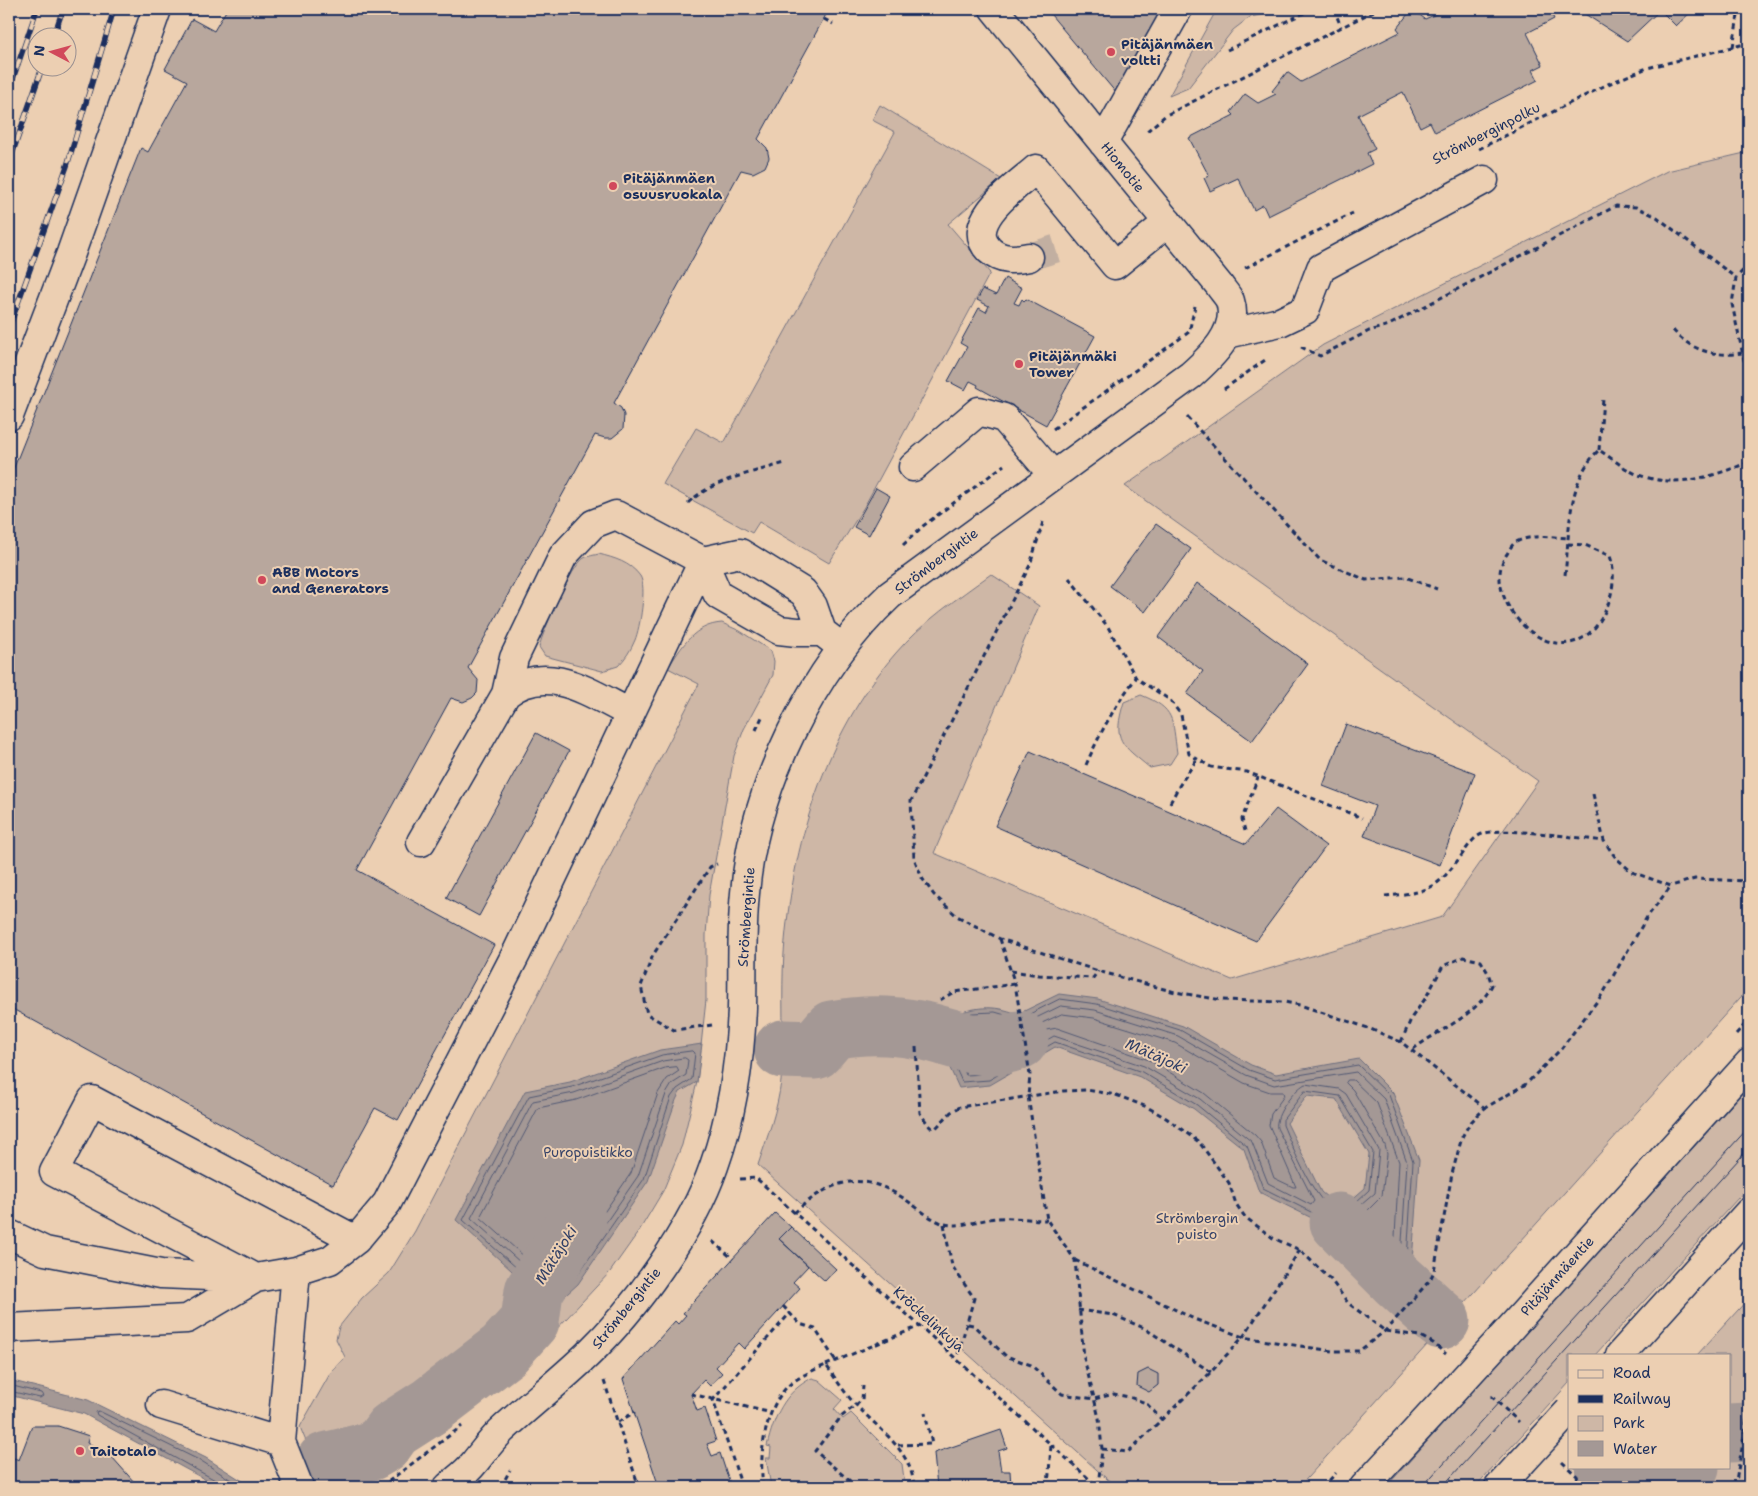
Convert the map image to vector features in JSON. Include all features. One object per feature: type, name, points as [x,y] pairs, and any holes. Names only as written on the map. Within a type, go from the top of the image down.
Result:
[{"type":"street","points":[[9,416],[71,253],[157,9]]},
{"type":"street","name":"Hiomotie","points":[[994,9],[1230,301],[1231,314],[1227,334]]},
{"type":"street","points":[[1103,143],[1178,9]]},
{"type":"street","points":[[1029,257],[1014,260],[993,253],[986,246],[982,234],[984,222],[991,208],[1036,170],[1115,265],[1168,222]]},
{"type":"street","points":[[1227,334],[1280,322],[1305,310],[1321,268],[1484,180]]},
{"type":"street","name":"Strömbergintie","points":[[448,1487],[470,1476],[501,1432],[589,1353],[632,1304],[673,1247],[691,1217],[714,1168],[737,1070],[742,1008],[741,944],[745,890],[752,848],[763,802],[787,742],[810,696],[832,639],[865,618],[890,595],[1191,375],[1212,355],[1227,334]]},
{"type":"street","points":[[914,467],[979,411],[1004,418],[1053,475]]},
{"type":"street","points":[[421,842],[506,694],[514,658],[563,556],[593,524],[616,515],[702,561],[718,595],[779,630],[832,639]]},
{"type":"street","points":[[702,561],[740,553],[803,592],[832,639]]},
{"type":"street","points":[[9,1234],[46,1251],[161,1274],[256,1278],[296,1271],[330,1260],[356,1240],[387,1203],[518,952],[702,561]]},
{"type":"street","points":[[506,694],[526,682],[547,679],[562,680],[630,713]]},
{"type":"street","name":"Pitäjänmäentie","points":[[1364,1487],[1506,1333],[1749,1063]]},
{"type":"street","points":[[256,1278],[54,1172],[92,1100],[356,1240]]},
{"type":"street","points":[[1621,1354],[1749,1212]]},
{"type":"street","points":[[296,1271],[281,1442],[299,1487]]},
{"type":"street","points":[[9,1328],[187,1319],[256,1278]]},
{"type":"street","points":[[161,1405],[281,1442]]},
{"type":"street","points":[[1499,1487],[1568,1411]]},
{"type":"path","points":[[1227,50],[1312,9]]},
{"type":"path","points":[[1334,9],[1342,27]]},
{"type":"path","points":[[1145,132],[1166,115],[1378,9]]},
{"type":"path","points":[[1733,47],[1739,9]]},
{"type":"path","points":[[824,19],[832,24]]},
{"type":"path","name":"Strömberginpolku","points":[[1474,152],[1608,84],[1639,71],[1749,43]]},
{"type":"path","points":[[1296,345],[1320,356],[1369,331],[1389,326],[1616,206],[1636,207],[1657,217],[1736,278]]},
{"type":"path","points":[[1242,270],[1358,210]]},
{"type":"path","points":[[1749,264],[1736,278],[1732,304],[1749,383]]},
{"type":"path","points":[[896,551],[923,526],[1028,447],[1189,332],[1196,302]]},
{"type":"path","points":[[1673,330],[1682,340],[1703,352],[1727,355],[1742,353]]},
{"type":"path","points":[[1565,575],[1572,502],[1580,475],[1589,459],[1599,450],[1603,399]]},
{"type":"path","points":[[1186,416],[1320,560],[1366,580],[1405,577],[1437,589]]},
{"type":"path","points":[[1599,450],[1634,472],[1658,481],[1692,481],[1724,472],[1749,462]]},
{"type":"path","points":[[688,503],[699,492],[718,483],[785,463]]},
{"type":"path","points":[[1043,521],[1030,565],[911,801],[914,858],[922,878],[934,895],[957,916],[1000,939],[1098,971],[1175,992],[1222,1000],[1284,1002],[1300,1005],[1401,1042],[1485,1108]]},
{"type":"path","points":[[1568,544],[1585,545],[1610,556],[1613,565],[1612,594],[1606,610],[1585,637],[1568,644],[1550,642],[1537,636],[1522,625],[1509,610],[1500,575],[1504,558],[1515,543],[1532,536],[1569,538]]},
{"type":"path","points":[[1069,578],[1108,627],[1136,678],[1170,700],[1181,715],[1189,754],[1211,767],[1247,772],[1362,818]]},
{"type":"path","points":[[1086,765],[1106,722],[1119,700],[1136,678]]},
{"type":"path","points":[[756,732],[763,716]]},
{"type":"path","points":[[1170,804],[1179,786],[1198,759]]},
{"type":"path","points":[[1245,831],[1242,819],[1258,777]]},
{"type":"path","points":[[1593,794],[1604,840],[1616,858],[1632,872],[1671,886]]},
{"type":"path","points":[[1385,896],[1412,894],[1430,889],[1449,873],[1471,842],[1482,834],[1503,831],[1604,840]]},
{"type":"path","points":[[715,1024],[674,1030],[647,1014],[641,986],[653,956],[710,867],[722,862],[721,866]]},
{"type":"path","points":[[1074,1260],[1194,1319],[1243,1337],[1332,1351],[1360,1351],[1385,1331],[1430,1280],[1462,1137],[1470,1123],[1485,1108],[1526,1084],[1561,1049],[1604,992],[1647,917],[1671,886],[1695,879],[1748,880],[1749,876]]},
{"type":"path","points":[[1000,939],[1011,971],[1018,1003],[1030,1075],[1028,1096],[1047,1220],[1074,1260],[1084,1358],[1094,1399],[1102,1449],[1098,1487]]},
{"type":"path","points":[[1401,1042],[1412,1016],[1425,998],[1443,966],[1463,958],[1481,961],[1492,985],[1485,999],[1456,1022],[1412,1050]]},
{"type":"path","points":[[1011,971],[1038,975],[1093,978],[1098,971]]},
{"type":"path","points":[[940,1000],[954,992],[1014,984]]},
{"type":"path","points":[[714,1034],[715,1017]]},
{"type":"path","points":[[916,1047],[920,1113],[930,1127],[936,1128],[950,1112],[960,1107],[1063,1091],[1088,1090],[1116,1095],[1166,1118],[1199,1142],[1211,1156],[1229,1183],[1236,1204],[1245,1217],[1274,1238],[1300,1250],[1331,1280],[1348,1303],[1385,1331]]},
{"type":"path","name":"Kröckelinkuja","points":[[741,1180],[756,1178],[1098,1487]]},
{"type":"path","points":[[794,1213],[812,1197],[830,1188],[847,1182],[875,1182],[895,1192],[944,1224],[962,1224],[998,1218],[1047,1220]]},
{"type":"path","points":[[944,1224],[952,1266],[974,1298],[968,1324],[956,1358]]},
{"type":"path","points":[[712,1241],[733,1259]]},
{"type":"path","points":[[1102,1449],[1128,1452],[1211,1372],[1243,1337],[1300,1250]]},
{"type":"path","points":[[784,1306],[800,1324],[815,1329],[836,1361]]},
{"type":"path","points":[[1078,1310],[1113,1315],[1144,1328],[1211,1372]]},
{"type":"path","points":[[713,1400],[790,1313]]},
{"type":"path","points":[[968,1324],[973,1325],[1006,1356],[1031,1365],[1062,1394],[1094,1399],[1114,1394],[1129,1397],[1146,1403],[1162,1420]]},
{"type":"path","points":[[763,1487],[764,1439],[772,1413],[786,1388],[813,1370],[920,1326]]},
{"type":"path","points":[[826,1365],[855,1405],[897,1445],[908,1462],[914,1487]]},
{"type":"path","points":[[604,1381],[639,1487]]},
{"type":"path","points":[[857,1487],[815,1451],[841,1417],[862,1400],[863,1386]]},
{"type":"path","points":[[691,1394],[772,1413]]},
{"type":"path","points":[[713,1400],[742,1487]]},
{"type":"path","points":[[1735,1487],[1749,1408]]},
{"type":"path","points":[[618,1422],[635,1412]]},
{"type":"path","points":[[897,1445],[932,1444],[926,1413]]},
{"type":"path","points":[[381,1487],[463,1425]]},
{"type":"path","points":[[1048,1487],[1051,1444]]},
{"type":"green space","points":[[1217,9],[1292,9],[1250,17],[1233,30],[1188,88],[1169,96]]},
{"type":"green space","points":[[880,105],[1001,179],[948,224],[990,273],[864,507],[829,563],[759,522],[752,533],[663,484],[696,428],[724,443],[895,132],[872,120]]},
{"type":"green space","name":"Strömbergin puisto","points":[[1749,152],[1749,988],[1299,1487],[1116,1487],[758,1165],[780,1092],[783,1049],[784,953],[795,872],[816,794],[831,756],[849,720],[870,686],[895,654],[917,631],[953,601],[991,574],[1039,606],[934,853],[1232,980],[1442,917],[1538,781],[1125,486],[1323,345],[1667,171]]},
{"type":"green space","points":[[599,554],[616,559],[631,567],[640,576],[643,589],[639,626],[632,647],[618,666],[602,671],[545,656],[539,647],[552,614],[572,573],[584,558]]},
{"type":"green space","name":"Puropuistikko","points":[[722,623],[740,631],[771,651],[774,661],[773,675],[744,729],[734,756],[709,895],[706,935],[706,1000],[697,1082],[682,1145],[663,1191],[639,1231],[610,1272],[537,1350],[468,1407],[378,1472],[351,1487],[325,1487],[300,1427],[331,1372],[345,1357],[336,1339],[339,1327],[362,1298],[389,1273],[415,1231],[699,684],[668,668],[678,652],[696,632]]},
{"type":"green space","points":[[1141,695],[1161,705],[1173,723],[1177,753],[1170,764],[1150,768],[1126,747],[1119,734],[1120,715],[1124,702]]},
{"type":"green space","points":[[1749,1086],[1749,1186],[1596,1354],[1568,1354],[1568,1384],[1475,1487],[1386,1487]]},
{"type":"green space","points":[[1749,1298],[1749,1487],[1573,1487],[1591,1468],[1730,1468],[1730,1354],[1698,1354]]},
{"type":"green space","points":[[812,1378],[819,1380],[842,1400],[834,1409],[843,1419],[851,1413],[902,1464],[905,1487],[771,1487],[766,1458],[770,1458],[771,1447],[767,1446],[773,1425],[787,1398],[794,1390]]},
{"type":"water","points":[[1059,994],[1098,999],[1183,1026],[1251,1065],[1276,1074],[1359,1059],[1393,1093],[1419,1160],[1412,1262],[1382,1297],[1328,1226],[1259,1192],[1244,1149],[1194,1109],[1140,1077],[1055,1047],[990,1085],[959,1088],[943,1053],[940,1034],[949,1016],[967,1010],[983,1008],[1000,1009],[1018,1014]],"holes":[[[1307,1096],[1336,1099],[1369,1154],[1365,1188],[1341,1209],[1321,1192],[1287,1123]]]},
{"type":"water","points":[[702,1044],[697,1082],[680,1092],[676,1100],[648,1181],[578,1284],[556,1304],[534,1291],[456,1220],[525,1091],[570,1082],[660,1050]]},
{"type":"water","points":[[9,1380],[88,1400],[206,1458],[252,1487],[219,1487],[84,1414],[9,1395]]},
{"type":"building","name":"ABB Motors and Generators","points":[[227,9],[829,9],[758,139],[767,148],[769,158],[765,167],[753,173],[741,170],[614,403],[621,408],[624,415],[623,429],[612,438],[595,435],[468,668],[478,680],[477,693],[472,698],[463,702],[451,698],[357,870],[494,945],[398,1120],[375,1108],[333,1185],[9,1007],[9,480],[141,148],[148,152],[187,81],[165,69],[192,19],[214,31]]},
{"type":"building","name":"Pitäjänmäen voltti","points":[[1046,9],[1164,9],[1117,94]]},
{"type":"building","points":[[1412,9],[1425,19],[1443,11],[1440,9],[1549,9],[1554,19],[1527,33],[1543,65],[1533,70],[1538,80],[1435,132],[1430,122],[1420,127],[1403,92],[1358,115],[1375,149],[1367,153],[1372,164],[1268,216],[1263,205],[1254,210],[1238,178],[1210,191],[1204,178],[1209,176],[1189,138],[1234,115],[1231,112],[1245,94],[1258,103],[1276,94],[1272,91],[1287,72],[1301,82],[1400,32],[1397,28]]},
{"type":"building","points":[[1577,9],[1694,9],[1676,26],[1660,10],[1627,41]]},
{"type":"building","name":"Pitäjänmäki Tower","points":[[1005,278],[1022,288],[1014,303],[1019,305],[1022,299],[1024,301],[1026,299],[1095,336],[1046,425],[977,387],[978,385],[970,381],[965,390],[948,381],[967,347],[960,343],[979,308],[986,312],[989,306],[977,300],[983,289],[996,295]]},
{"type":"building","points":[[876,488],[890,496],[869,535],[854,527]]},
{"type":"building","points":[[1156,524],[1191,549],[1145,612],[1110,586]]},
{"type":"building","points":[[1197,583],[1308,664],[1252,741],[1187,694],[1203,671],[1158,637]]},
{"type":"building","points":[[1346,724],[1475,773],[1440,865],[1364,836],[1375,806],[1323,786]]},
{"type":"building","points":[[536,733],[569,751],[479,916],[446,898]]},
{"type":"building","points":[[1030,751],[1246,844],[1276,809],[1326,846],[1256,941],[995,826]]},
{"type":"building","points":[[775,1213],[791,1227],[779,1239],[808,1266],[793,1282],[800,1288],[744,1349],[738,1343],[716,1367],[722,1373],[710,1386],[704,1380],[691,1394],[697,1411],[705,1408],[716,1441],[707,1444],[712,1456],[720,1453],[731,1487],[659,1487],[623,1379],[675,1321],[678,1324],[686,1315],[683,1313]]},
{"type":"building","points":[[791,1227],[836,1269],[825,1281],[779,1239]]},
{"type":"building","points":[[1148,1369],[1158,1374],[1158,1385],[1149,1392],[1137,1386],[1138,1374]]},
{"type":"building","points":[[32,1426],[58,1426],[89,1436],[87,1443],[112,1457],[135,1483],[134,1487],[112,1487],[99,1482],[97,1487],[21,1487],[9,1482],[9,1456],[19,1460]]},
{"type":"building","points":[[1001,1430],[1007,1448],[998,1451],[1001,1471],[1010,1471],[1011,1487],[937,1487],[934,1453]]},
{"type":"waterway","name":"Mätäjoki","points":[[783,1049],[815,1050],[832,1030],[865,1026],[908,1028],[980,1045],[993,1046],[1019,1040]]},
{"type":"waterway","name":"Mätäjoki","points":[[325,1462],[371,1451],[383,1444],[393,1430],[432,1405],[504,1350],[530,1321],[534,1291],[577,1221]]},
{"type":"waterway","name":"Mätäjoki","points":[[1339,1222],[1397,1280],[1441,1320]]},
{"type":"waterway","name":"Mätäjoki","points":[[1730,1433],[1749,1432]]},
{"type":"waterway","name":"Mätäjoki","points":[[1605,1468],[1625,1487]]},
{"type":"waterway","name":"Mätäjoki","points":[[1670,1487],[1679,1482],[1689,1468]]},
{"type":"tunnel","points":[[1029,257],[1058,248]]},
{"type":"tram line","points":[[1422,1487],[1749,1127]]},
{"type":"tram line","points":[[1442,1487],[1749,1148]]},
{"type":"railway","points":[[9,24],[14,9]]},
{"type":"railway","points":[[9,90],[37,9]]},
{"type":"railway","points":[[56,28],[63,9]]},
{"type":"railway","points":[[9,328],[67,166],[114,9]]},
{"type":"railway","points":[[9,163],[39,78]]},
{"type":"place","name":"Pitäjänmäen voltti","points":[[1111,52]]},
{"type":"place","name":"Pitäjänmäen osuusruokala","points":[[613,186]]},
{"type":"place","name":"Pitäjänmäki Tower","points":[[1019,364]]},
{"type":"place","name":"ABB Motors and Generators","points":[[262,580]]},
{"type":"place","name":"Taitotalo","points":[[80,1451]]}]
